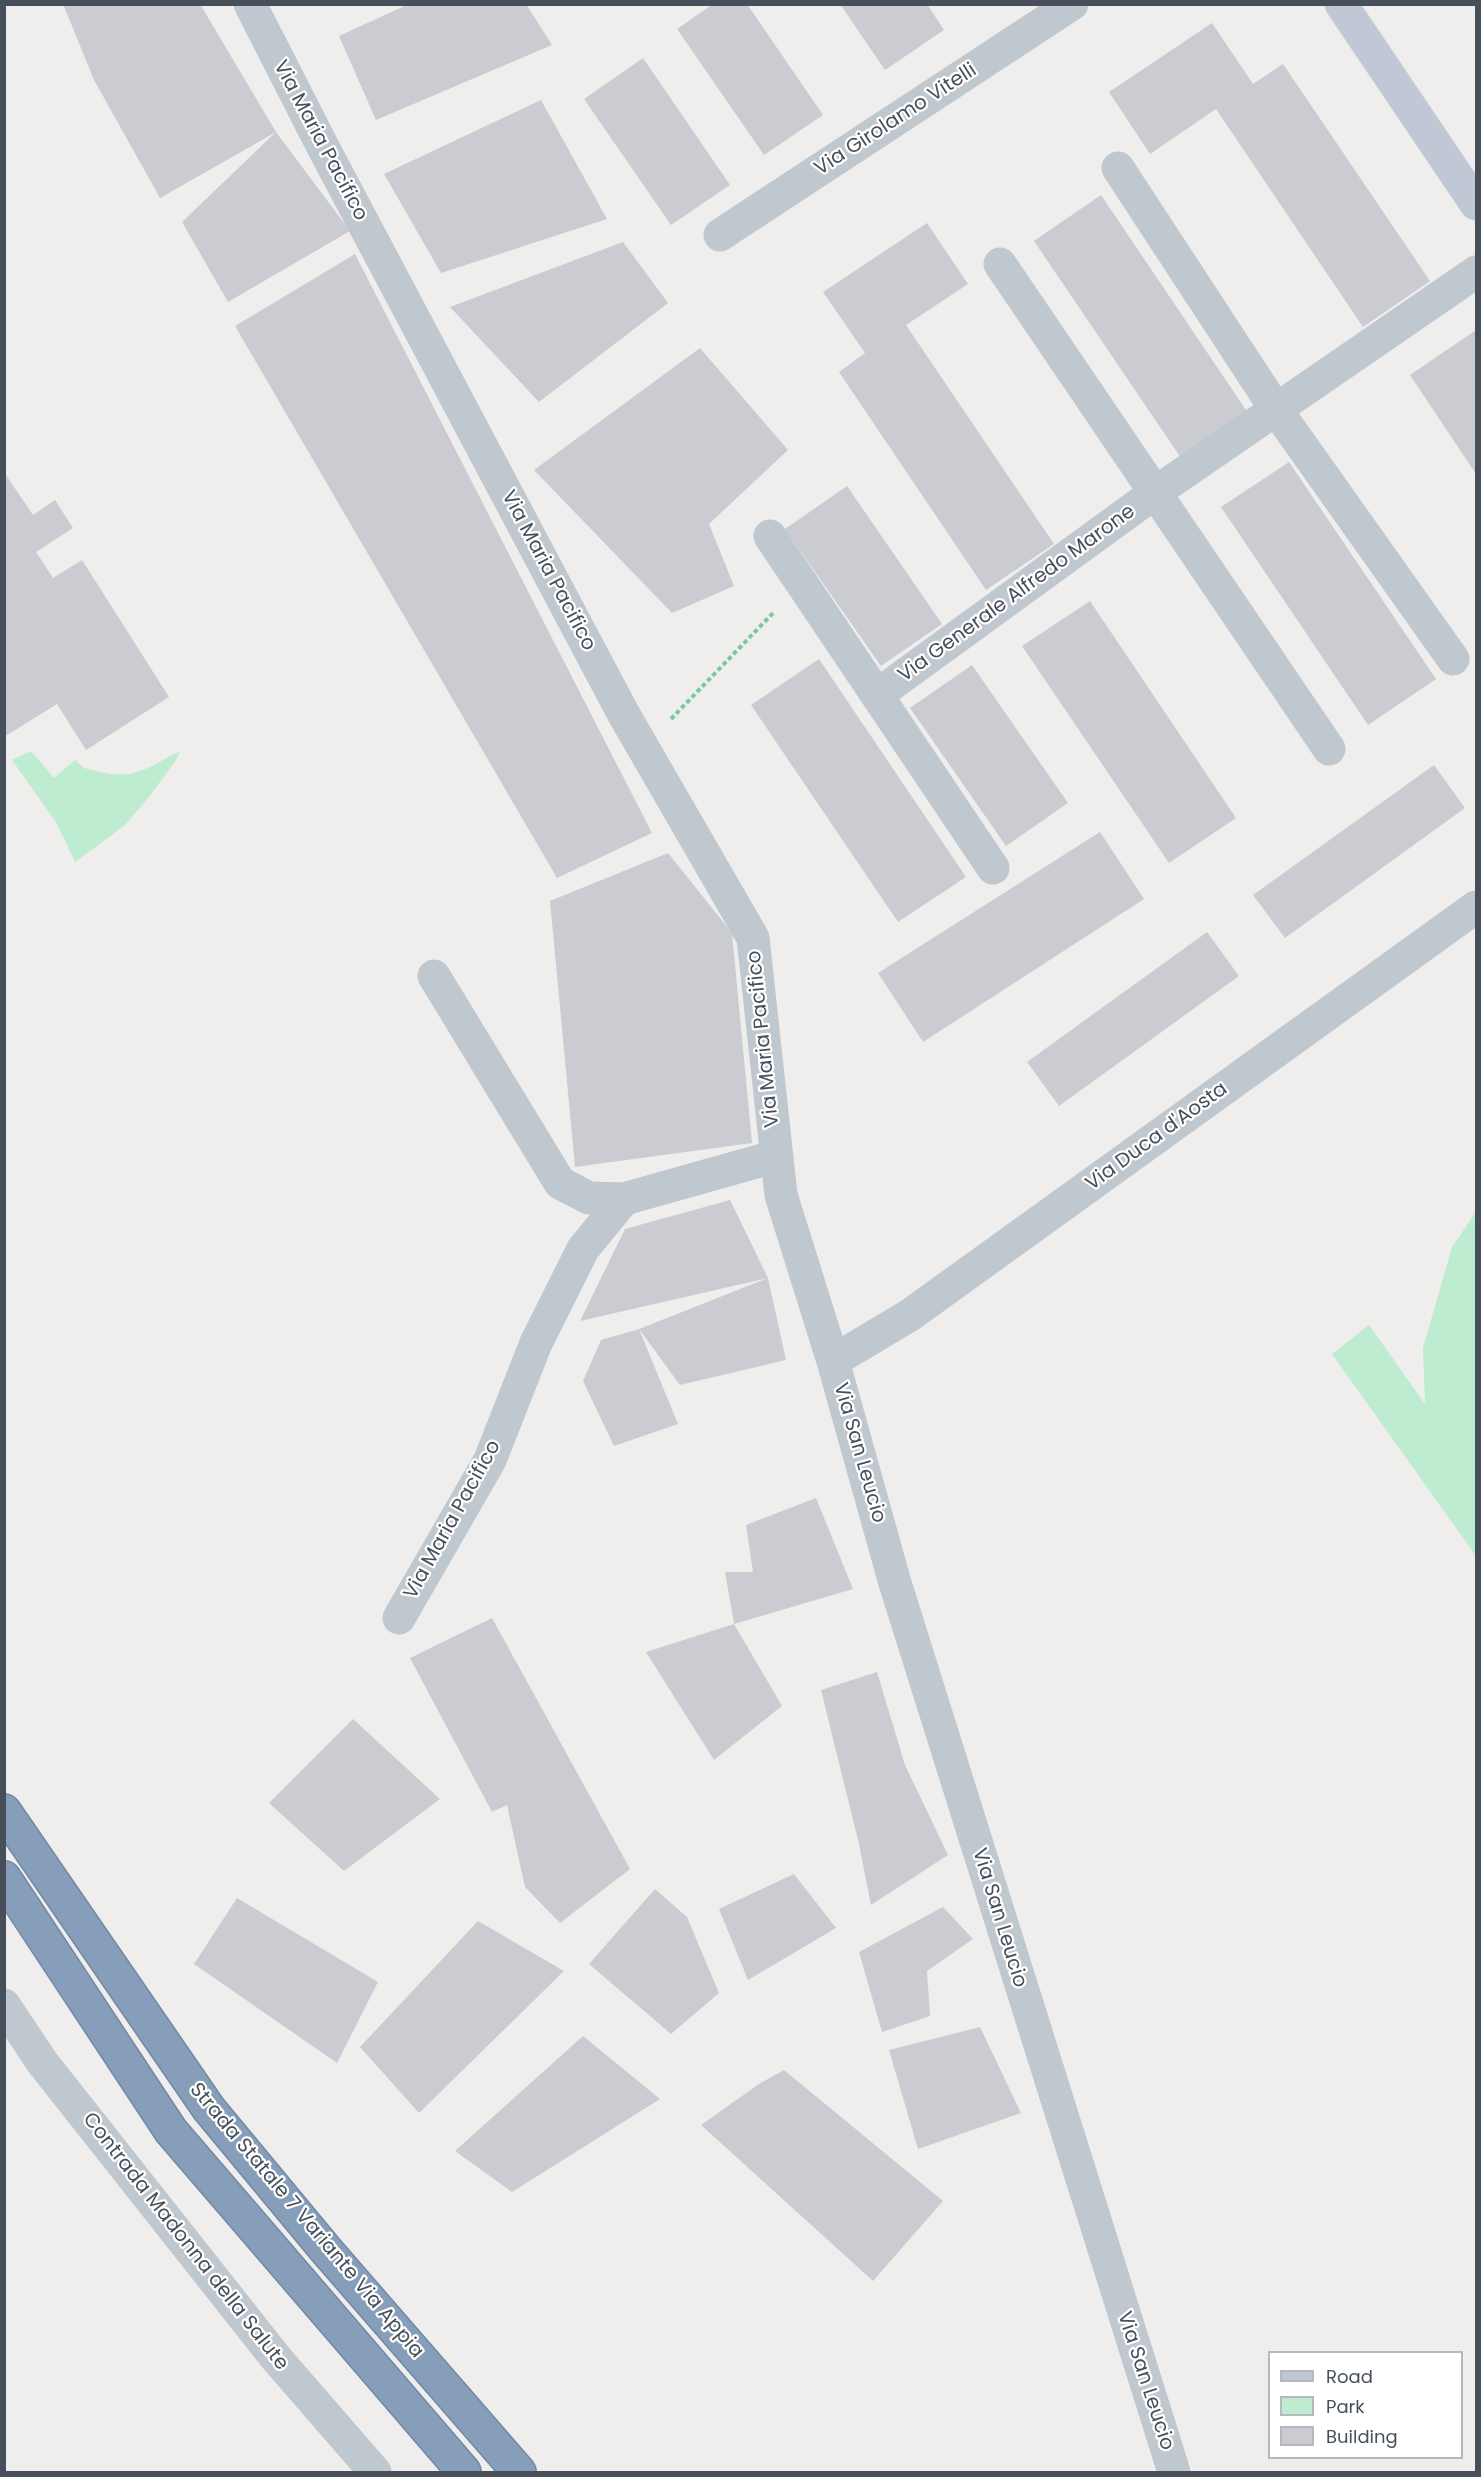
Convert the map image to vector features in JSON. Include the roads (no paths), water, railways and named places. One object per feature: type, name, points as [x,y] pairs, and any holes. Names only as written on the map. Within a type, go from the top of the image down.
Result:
[{"type":"highway","name":"Strada Statale 7 Variante Via Appia","points":[[4,1810],[209,2109],[326,2250],[519,2472]]},
{"type":"highway","points":[[4,1878],[171,2131],[464,2472]]},
{"type":"main road","points":[[1341,4],[1476,204]]},
{"type":"street","name":"Via Maria Pacifico","points":[[250,4],[324,149],[643,748],[753,938],[781,1195],[833,1361]]},
{"type":"street","name":"Via Girolamo Vitelli","points":[[720,236],[1072,4]]},
{"type":"street","points":[[1118,168],[1275,408],[1453,659]]},
{"type":"street","name":"Via Generale Alfredo Marone","points":[[1000,264],[1329,749]]},
{"type":"street","name":"Via Generale Alfredo Marone","points":[[877,695],[1156,492],[1275,408],[1476,272]]},
{"type":"street","name":"Via Generale Alfredo Marone","points":[[770,536],[993,868]]},
{"type":"street","name":"Via Duca d'Aosta","points":[[833,1361],[910,1315],[1476,907]]},
{"type":"street","name":"Via Maria Pacifico","points":[[434,976],[560,1183],[589,1197],[624,1199],[777,1156]]},
{"type":"street","name":"Via Maria Pacifico","points":[[399,1618],[490,1460],[536,1343],[583,1249],[624,1199]]},
{"type":"street","name":"Via San Leucio","points":[[833,1361],[895,1583],[1174,2472]]},
{"type":"street","name":"Contrada Madonna della Salute","points":[[4,2005],[42,2062],[276,2358],[375,2472]]}]
